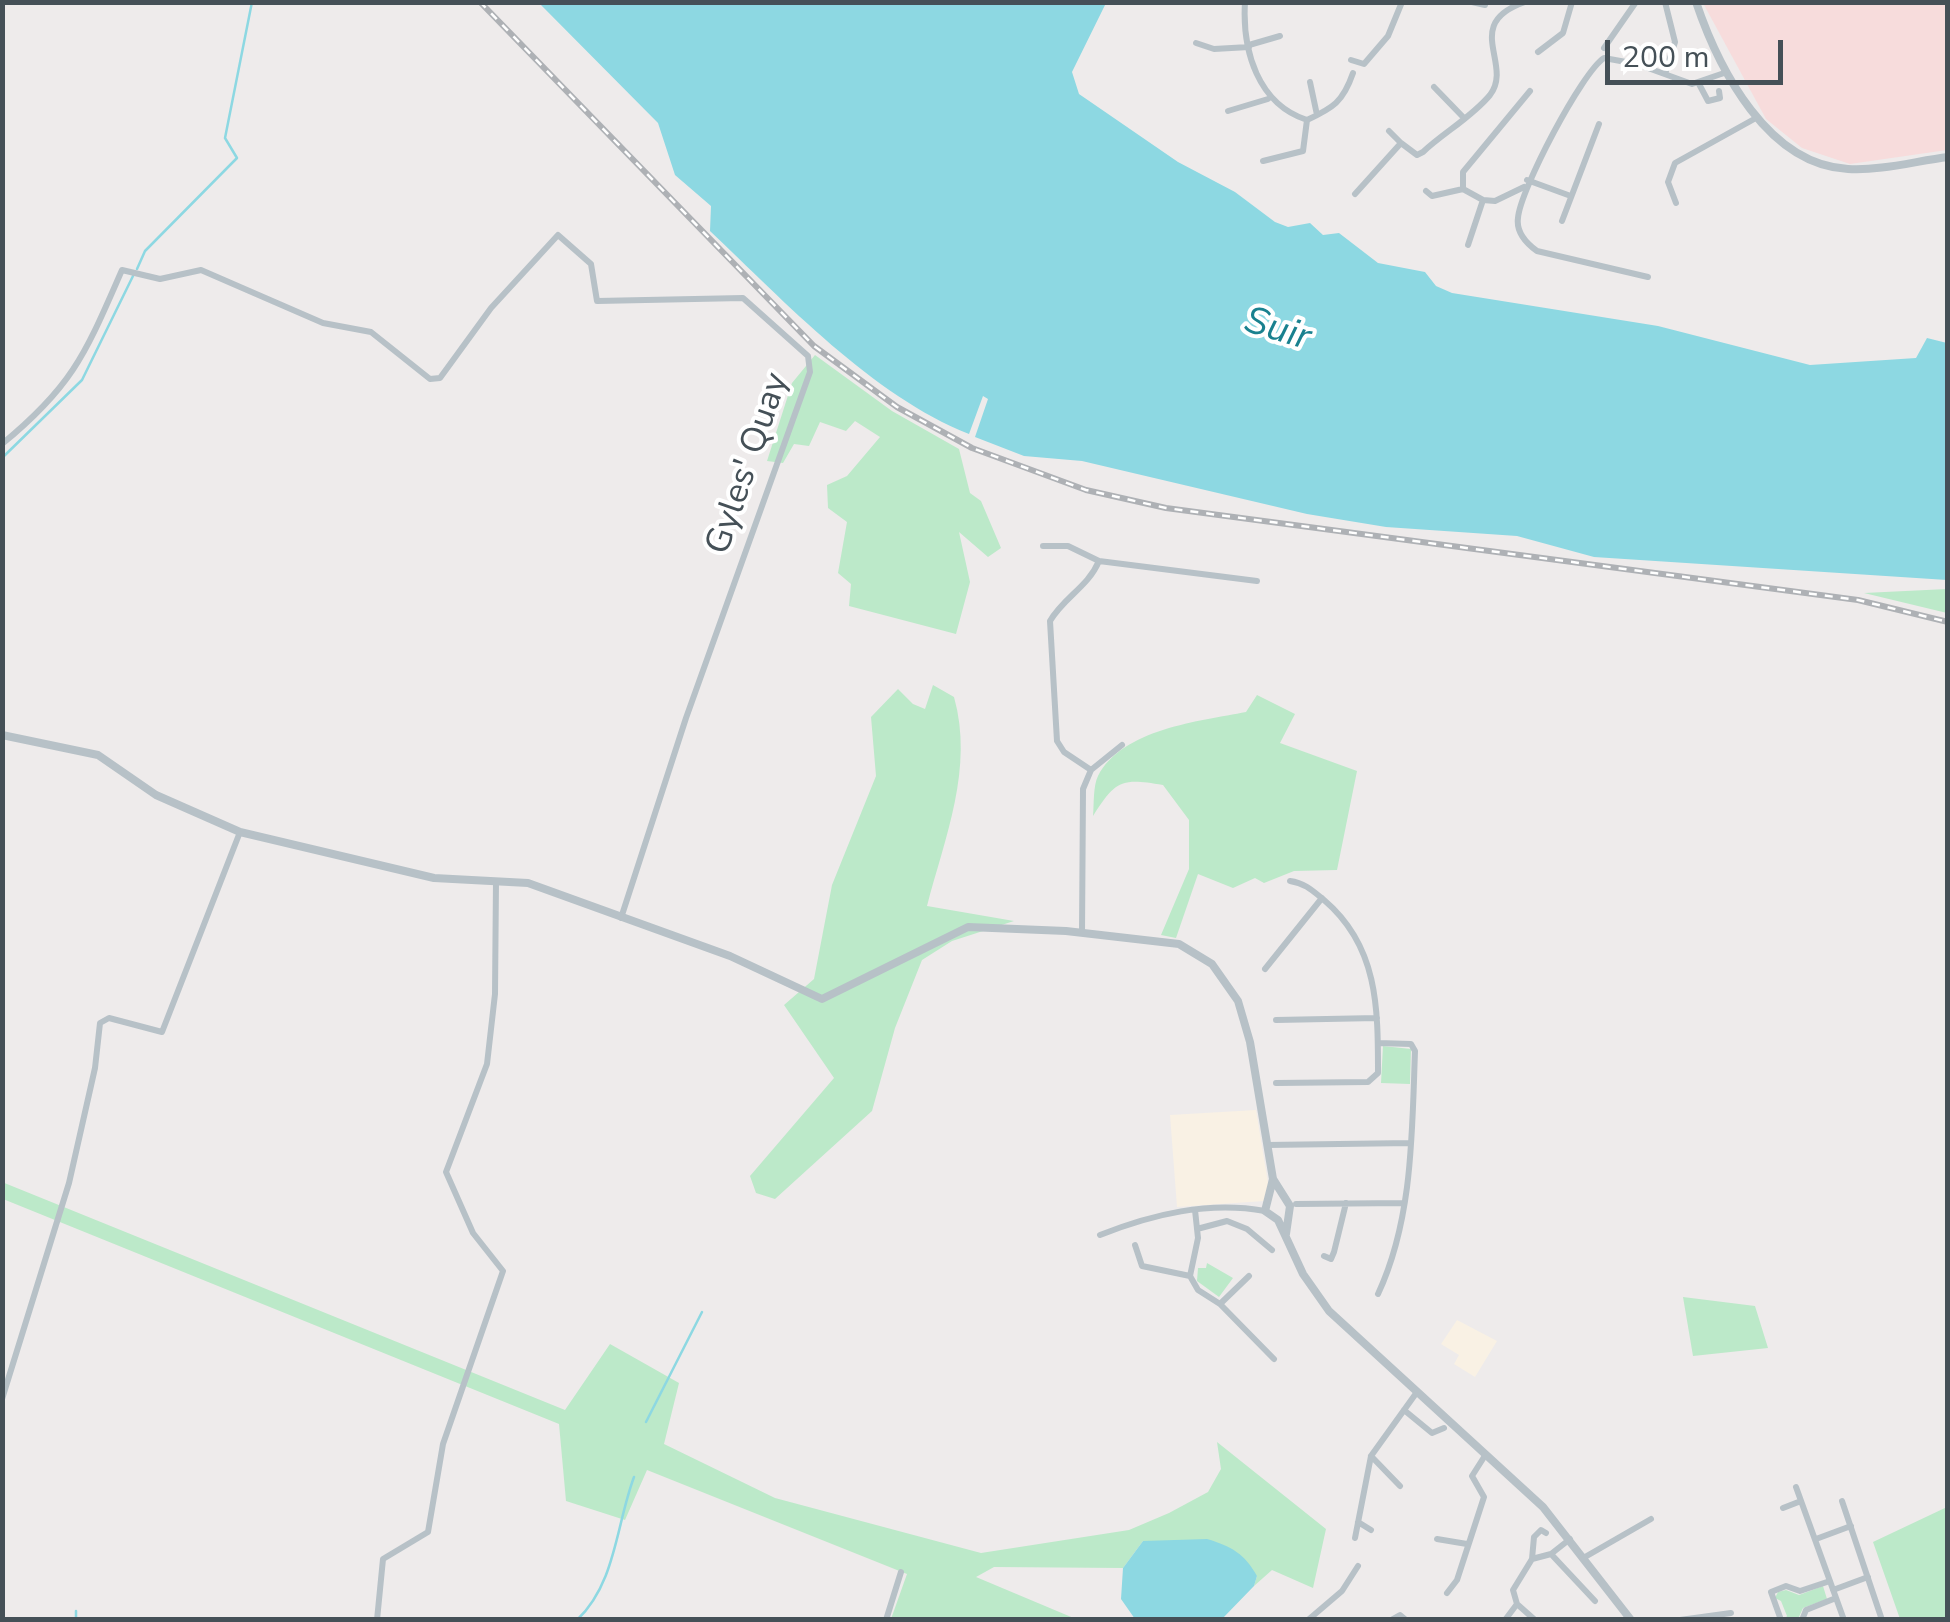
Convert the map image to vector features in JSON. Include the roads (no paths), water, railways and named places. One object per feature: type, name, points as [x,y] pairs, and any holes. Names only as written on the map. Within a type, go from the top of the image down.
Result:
[{"type":"street","points":[[1245,2],[1249,46],[1268,98],[1286,113],[1306,120],[1330,112],[1344,98],[1353,74]]},
{"type":"street","points":[[1351,60],[1364,64],[1380,48],[1402,2]]},
{"type":"street","points":[[1472,2],[1485,6]]},
{"type":"street","points":[[1388,131],[1417,154],[1464,118],[1496,84],[1498,72],[1490,36],[1510,5],[1525,2]]},
{"type":"street","points":[[1538,52],[1563,33],[1572,2]]},
{"type":"street","points":[[1604,48],[1636,2]]},
{"type":"street","points":[[1664,2],[1675,42],[1665,74]]},
{"type":"street","points":[[1696,2],[1756,118],[1769,135],[1796,153],[1838,168],[1948,157]]},
{"type":"street","points":[[1196,43],[1214,48],[1249,46],[1280,36]]},
{"type":"street","points":[[1648,276],[1537,251],[1518,229],[1526,183],[1582,87],[1604,58],[1699,84],[1730,71]]},
{"type":"street","points":[[1310,82],[1316,116]]},
{"type":"street","points":[[1699,84],[1708,101],[1720,98],[1719,90]]},
{"type":"street","points":[[1434,86],[1464,118]]},
{"type":"street","points":[[1463,189],[1460,177],[1465,167],[1530,91]]},
{"type":"street","points":[[1228,111],[1268,98]]},
{"type":"street","points":[[1676,204],[1668,182],[1675,163],[1756,118]]},
{"type":"street","points":[[1263,161],[1303,150],[1307,144],[1306,120]]},
{"type":"street","points":[[1562,222],[1568,195],[1598,124]]},
{"type":"street","points":[[1356,194],[1401,143]]},
{"type":"street","points":[[1426,191],[1432,196],[1463,189],[1483,200],[1494,201],[1526,183],[1568,195]]},
{"type":"street","points":[[1468,245],[1483,200]]},
{"type":"street","name":"Gyles' Quay","points":[[2,444],[40,413],[77,369],[122,270],[160,279],[201,270],[322,322],[372,332],[430,379],[440,378],[491,308],[558,235],[592,264],[597,301],[743,298],[808,356],[810,372],[686,718],[622,918]]},
{"type":"street","points":[[1043,546],[1068,546],[1098,561],[1257,581]]},
{"type":"street","points":[[1091,770],[1064,752],[1056,741],[1050,620],[1060,604],[1080,590],[1098,561]]},
{"type":"street","points":[[2,735],[98,755],[156,795],[240,832],[434,878],[528,883],[730,956],[822,999],[968,927],[1082,932],[1179,944],[1212,964],[1228,983],[1250,1042],[1272,1179],[1290,1206],[1282,1218]]},
{"type":"street","points":[[1082,932],[1083,789],[1091,770],[1122,745]]},
{"type":"street","points":[[2,1399],[63,1205],[96,1068],[100,1023],[109,1018],[162,1032],[240,832]]},
{"type":"street","points":[[377,1620],[382,1559],[428,1532],[436,1468],[503,1271],[473,1234],[446,1172],[487,1064],[495,994],[496,881]]},
{"type":"street","points":[[1276,1083],[1372,1080],[1378,1073],[1377,1018],[1366,953],[1345,920],[1322,898],[1306,885],[1290,881]]},
{"type":"street","points":[[1266,970],[1322,898]]},
{"type":"street","points":[[1276,1020],[1377,1018]]},
{"type":"street","points":[[1378,1043],[1414,1046],[1412,1143],[1404,1203],[1390,1265],[1378,1294]]},
{"type":"street","points":[[1266,1145],[1412,1143]]},
{"type":"street","points":[[1267,1204],[1272,1179]]},
{"type":"street","points":[[1100,1235],[1143,1218],[1195,1210],[1250,1208],[1267,1204],[1280,1195]]},
{"type":"street","points":[[1324,1256],[1330,1260],[1334,1252],[1346,1203]]},
{"type":"street","points":[[1296,1204],[1404,1203]]},
{"type":"street","points":[[1267,1204],[1282,1218],[1302,1274],[1329,1311],[1486,1453],[1570,1538],[1634,1620],[1678,1620],[1732,1613]]},
{"type":"street","points":[[1195,1210],[1198,1234],[1191,1273],[1193,1285],[1220,1304],[1274,1359]]},
{"type":"street","points":[[1198,1234],[1227,1221],[1272,1250]]},
{"type":"street","points":[[1261,1240],[1268,1231]]},
{"type":"street","points":[[1135,1244],[1142,1266],[1191,1273]]},
{"type":"street","points":[[1220,1304],[1250,1276]]},
{"type":"street","points":[[1354,1538],[1370,1456],[1417,1392]]},
{"type":"street","points":[[1404,1410],[1432,1433],[1444,1428]]},
{"type":"street","points":[[1447,1593],[1456,1580],[1484,1497],[1472,1476],[1486,1453]]},
{"type":"street","points":[[1370,1456],[1400,1486]]},
{"type":"street","points":[[1796,1487],[1844,1620]]},
{"type":"street","points":[[2,1493],[2,1503]]},
{"type":"street","points":[[1842,1500],[1882,1620]]},
{"type":"street","points":[[1783,1508],[1801,1501]]},
{"type":"street","points":[[1586,1557],[1651,1519]]},
{"type":"street","points":[[1358,1522],[1371,1530]]},
{"type":"street","points":[[1816,1539],[1851,1526]]},
{"type":"street","points":[[1535,1620],[1512,1596],[1532,1558],[1534,1537],[1540,1530],[1546,1533]]},
{"type":"street","points":[[1532,1558],[1551,1554],[1570,1538]]},
{"type":"street","points":[[1437,1539],[1467,1544]]},
{"type":"street","points":[[1551,1554],[1596,1601]]},
{"type":"street","points":[[1308,1620],[1342,1591],[1358,1566]]},
{"type":"street","points":[[886,1620],[902,1572]]},
{"type":"street","points":[[1802,1620],[1806,1610],[1868,1577]]},
{"type":"street","points":[[1780,1620],[1770,1592],[1786,1586],[1800,1591],[1830,1580]]},
{"type":"street","points":[[1505,1620],[1517,1604]]},
{"type":"street","points":[[1319,1610],[1328,1620]]},
{"type":"street","points":[[1391,1620],[1409,1617]]},
{"type":"water","name":"Suir","points":[[539,3],[1106,3],[1072,72],[1079,94],[1178,162],[1235,192],[1275,222],[1288,227],[1310,223],[1323,235],[1339,233],[1378,263],[1425,272],[1436,286],[1452,293],[1658,326],[1810,365],[1916,358],[1927,338],[1947,343],[1947,580],[1594,557],[1517,536],[1386,527],[1307,514],[1082,461],[1024,456],[975,437],[988,399],[983,396],[969,434],[933,417],[832,345],[710,231],[711,206],[675,175],[658,123]]},
{"type":"water","points":[[1207,1539],[1242,1556],[1257,1576],[1254,1586],[1222,1619],[1135,1619],[1121,1599],[1123,1568],[1143,1541]]},
{"type":"waterway","points":[[137,269],[145,251],[237,158],[225,138],[252,2]]},
{"type":"waterway","points":[[2,458],[82,380],[133,276]]},
{"type":"waterway","points":[[646,1422],[702,1312]]},
{"type":"waterway","points":[[577,1620],[600,1589],[634,1477]]},
{"type":"waterway","points":[[76,1611],[76,1620]]},
{"type":"railway","points":[[480,2],[814,346],[897,407],[972,448],[1086,490],[1166,508],[1858,600],[1948,622]]}]
